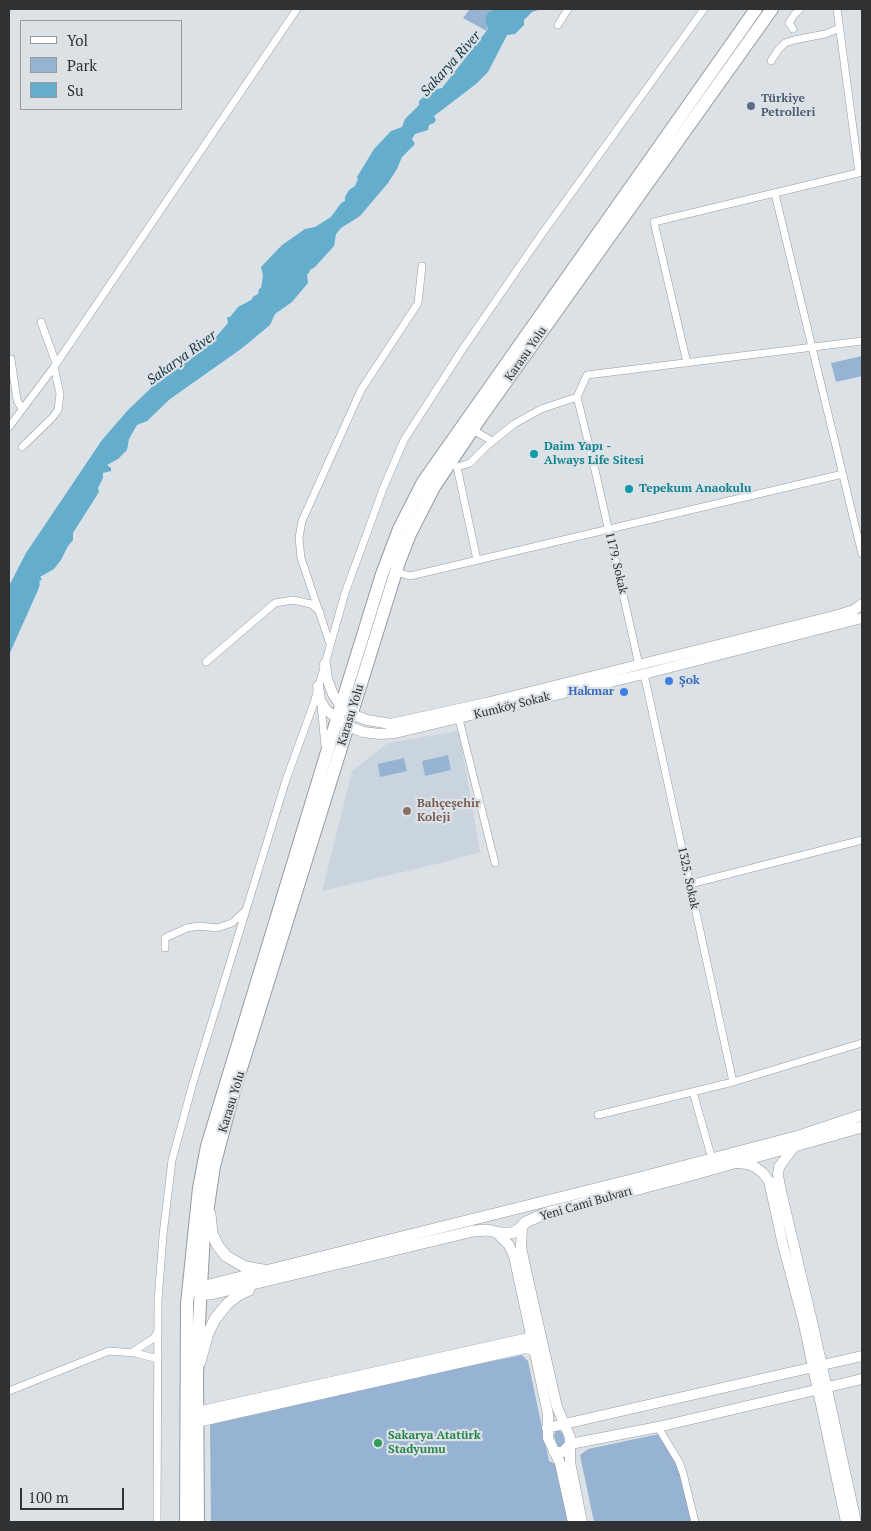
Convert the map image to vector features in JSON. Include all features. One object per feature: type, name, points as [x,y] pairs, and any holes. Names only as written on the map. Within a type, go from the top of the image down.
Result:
[{"type":"highway","points":[[196,1288],[199,1188],[207,1146],[325,760],[344,716],[382,574],[399,529],[423,482],[756,9]]},
{"type":"highway","name":"Karasu Yolu","points":[[198,1522],[196,1288],[214,1166],[344,716],[410,534],[434,486],[453,468],[473,430],[772,9]]},
{"type":"highway","name":"Karasu Yolu","points":[[186,1522],[187,1304],[196,1288]]},
{"type":"main road","name":"Yeni Cami Bulvarı","points":[[196,1288],[211,1294],[505,1212],[798,1136],[862,1115]]},
{"type":"main road","name":"Yeni Cami Bulvarı","points":[[274,1275],[473,1231],[488,1230],[497,1233],[512,1233],[526,1222],[546,1212],[794,1148],[862,1127]]},
{"type":"main road","points":[[208,1197],[212,1234],[222,1251],[230,1259],[245,1267],[274,1275]]},
{"type":"main road","points":[[497,1233],[496,1223],[505,1212],[516,1211],[522,1216],[524,1222],[522,1227]]},
{"type":"main road","points":[[197,1376],[208,1333],[215,1319],[227,1304],[240,1294],[274,1275]]},
{"type":"street","points":[[9,427],[55,365],[297,9]]},
{"type":"street","points":[[558,24],[568,9]]},
{"type":"street","points":[[157,1522],[158,1331],[163,1235],[172,1160],[193,1083],[286,780],[314,703],[348,585],[383,489],[404,440],[462,350],[539,238],[704,9]]},
{"type":"street","points":[[793,29],[789,23],[800,9]]},
{"type":"street","points":[[687,363],[654,222],[776,194],[860,172],[837,9]]},
{"type":"street","points":[[771,61],[785,43],[825,34],[840,28]]},
{"type":"street","points":[[776,194],[862,554]]},
{"type":"street","points":[[330,644],[302,558],[299,538],[302,521],[361,390],[418,304],[422,266]]},
{"type":"street","points":[[22,448],[58,410],[60,394],[55,365],[41,322]]},
{"type":"street","points":[[477,560],[460,479],[453,468],[470,463],[492,441],[514,424],[541,409],[577,397],[588,375],[862,341]]},
{"type":"street","points":[[11,359],[17,400],[22,409]]},
{"type":"street","name":"1179. Sokak","points":[[577,397],[638,665]]},
{"type":"street","points":[[473,430],[492,441]]},
{"type":"street","points":[[396,572],[410,576],[843,474]]},
{"type":"street","points":[[206,662],[275,603],[293,600],[311,604],[320,613]]},
{"type":"street","name":"Kumköy Sokak","points":[[344,716],[363,732],[395,733],[638,665],[838,615],[854,610],[862,604]]},
{"type":"street","name":"Kumköy Sokak","points":[[458,714],[644,674],[862,618]]},
{"type":"street","points":[[325,664],[327,679],[344,716]]},
{"type":"street","name":"1325. Sokak","points":[[644,674],[733,1082]]},
{"type":"street","points":[[318,686],[325,741],[325,760]]},
{"type":"street","points":[[320,700],[326,710],[344,716]]},
{"type":"street","points":[[458,714],[495,862]]},
{"type":"street","points":[[690,884],[862,840]]},
{"type":"street","points":[[165,948],[165,938],[186,928],[198,926],[217,928],[232,923],[247,910]]},
{"type":"street","points":[[598,1115],[733,1082],[862,1043]]},
{"type":"street","points":[[693,1092],[712,1159]]},
{"type":"street","points":[[794,1148],[782,1161],[778,1176],[817,1367]]},
{"type":"street","points":[[736,1163],[755,1167],[769,1181],[856,1522]]},
{"type":"street","points":[[522,1227],[522,1247],[535,1334]]},
{"type":"street","points":[[497,1233],[509,1245],[514,1256],[539,1349],[557,1407],[570,1437],[570,1462],[582,1522]]},
{"type":"street","points":[[131,1352],[154,1338],[158,1331]]},
{"type":"street","points":[[197,1417],[535,1334]]},
{"type":"street","points":[[197,1417],[525,1348],[539,1349]]},
{"type":"street","points":[[539,1349],[548,1414],[548,1438],[562,1470],[573,1522]]},
{"type":"street","points":[[9,1391],[109,1351],[131,1352],[158,1359]]},
{"type":"street","points":[[547,1428],[862,1356]]},
{"type":"street","points":[[554,1452],[563,1452],[570,1444],[658,1427],[862,1379]]},
{"type":"street","points":[[822,1388],[846,1522]]},
{"type":"street","points":[[658,1427],[679,1462],[695,1522]]},
{"type":"shaded area","name":"Bahçeşehir Koleji","points":[[459,731],[480,852],[322,891],[352,771],[388,743]]},
{"type":"green space","points":[[470,9],[495,9],[489,12],[487,31],[463,18]]},
{"type":"green space","points":[[862,356],[862,376],[836,382],[831,363]]},
{"type":"green space","points":[[448,755],[451,770],[425,776],[422,761]]},
{"type":"green space","points":[[404,758],[407,771],[380,777],[378,764]]},
{"type":"green space","name":"Sakarya Atatürk Stadyumu","points":[[522,1355],[528,1361],[549,1461],[555,1464],[568,1522],[211,1522],[210,1424],[242,1413]]},
{"type":"green space","points":[[559,1430],[563,1434],[565,1445],[563,1448],[557,1446],[554,1435]]},
{"type":"green space","points":[[659,1434],[678,1463],[696,1522],[594,1522],[580,1455],[588,1449]]},
{"type":"water","points":[[495,9],[541,9],[532,12],[524,20],[524,25],[515,34],[507,35],[488,72],[476,84],[434,116],[436,120],[429,125],[428,130],[415,134],[412,139],[415,144],[402,157],[388,183],[360,216],[341,228],[336,234],[334,246],[307,274],[308,283],[292,302],[275,314],[270,325],[241,349],[170,399],[147,421],[137,425],[129,439],[127,450],[118,459],[107,465],[111,468],[111,471],[103,473],[103,478],[98,488],[99,492],[73,533],[73,540],[61,560],[54,569],[40,577],[42,579],[39,582],[38,590],[9,655],[9,586],[26,553],[102,440],[128,410],[153,386],[177,366],[190,360],[204,342],[206,344],[209,339],[216,337],[228,323],[227,317],[230,317],[238,307],[258,294],[263,276],[261,267],[282,245],[305,229],[315,227],[331,217],[341,203],[345,201],[349,190],[355,186],[357,177],[374,149],[391,131],[402,127],[405,119],[419,105],[419,101],[432,90],[442,88],[488,29],[485,18],[489,12]]},
{"type":"place","name":"Türkiye Petrolleri","points":[[751,106]]},
{"type":"place","name":"Daim Yapı - Always Life Sitesi","points":[[534,454]]},
{"type":"place","name":"Tepekum Anaokulu","points":[[629,489]]},
{"type":"place","name":"Şok","points":[[669,681]]},
{"type":"place","name":"Hakmar","points":[[624,692]]},
{"type":"place","name":"Bahçeşehir Koleji","points":[[407,811]]},
{"type":"place","name":"Sakarya Atatürk Stadyumu","points":[[378,1443]]},
{"type":"water label","name":"Sakarya River","points":[[451,64]]},
{"type":"water label","name":"Sakarya River","points":[[182,358]]}]
